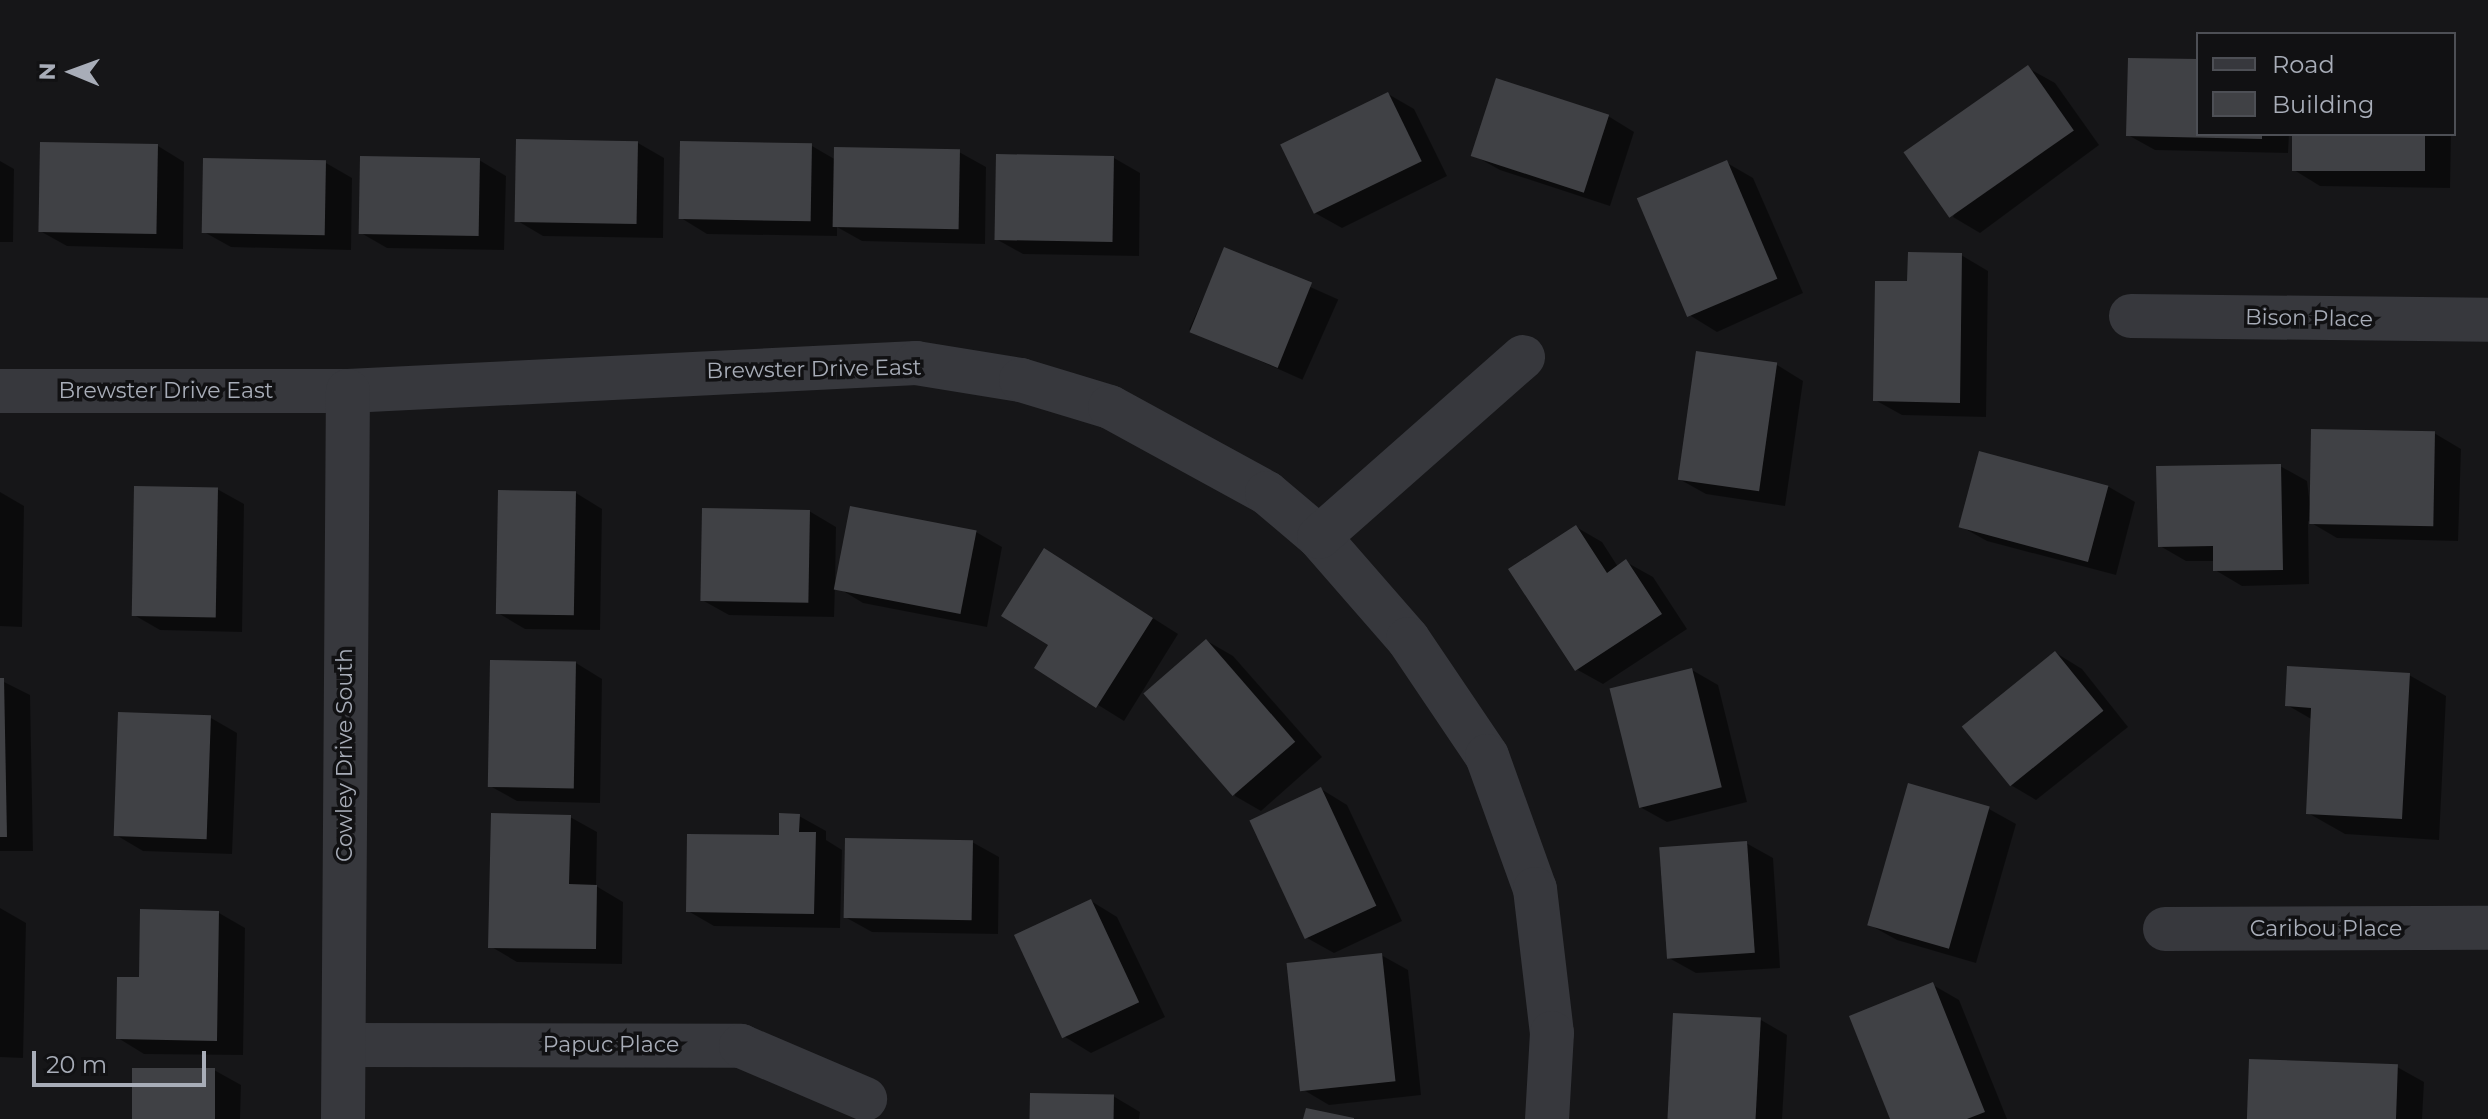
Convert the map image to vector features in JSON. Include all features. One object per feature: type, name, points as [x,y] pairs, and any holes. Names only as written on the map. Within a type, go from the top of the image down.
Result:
[{"type":"street","name":"Bison Place","points":[[2131,316],[2488,320]]},
{"type":"street","points":[[1319,537],[1523,357]]},
{"type":"street","name":"Brewster Drive East","points":[[0,391],[348,391],[916,363],[1021,380],[1110,407],[1267,493],[1319,537],[1408,639],[1487,756],[1535,889],[1552,1033],[1547,1119]]},
{"type":"street","name":"Cowley Drive South","points":[[343,1119],[348,391]]},
{"type":"street","name":"Caribou Place","points":[[2165,929],[2488,928]]},
{"type":"street","name":"Papuc Place","points":[[345,1045],[741,1046],[865,1099]]},
{"type":"building","points":[[2128,58],[2196,59],[2196,136],[2262,136],[2262,139],[2126,136]]},
{"type":"building","points":[[2028,65],[2074,131],[1949,218],[1903,152]]},
{"type":"building","points":[[1496,78],[1609,115],[1584,193],[1471,156]]},
{"type":"building","points":[[1388,92],[1422,161],[1314,214],[1280,145]]},
{"type":"building","points":[[2292,136],[2425,136],[2425,171],[2292,171]]},
{"type":"building","points":[[516,139],[638,141],[637,224],[515,222]]},
{"type":"building","points":[[680,141],[812,143],[811,221],[679,219]]},
{"type":"building","points":[[40,142],[158,144],[156,234],[38,232]]},
{"type":"building","points":[[834,147],[960,149],[959,229],[833,227]]},
{"type":"building","points":[[996,154],[1114,156],[1112,242],[994,240]]},
{"type":"building","points":[[360,156],[480,158],[479,236],[359,234]]},
{"type":"building","points":[[203,158],[326,160],[325,235],[202,233]]},
{"type":"building","points":[[1727,160],[1777,279],[1687,317],[1637,198]]},
{"type":"building","points":[[1224,247],[1312,283],[1278,368],[1190,332]]},
{"type":"building","points":[[1908,252],[1962,253],[1960,403],[1873,401],[1875,281],[1907,281]]},
{"type":"building","points":[[1696,351],[1777,362],[1759,491],[1678,480]]},
{"type":"building","points":[[2311,429],[2435,431],[2433,526],[2309,524]]},
{"type":"building","points":[[1979,451],[2108,486],[2088,562],[1959,527]]},
{"type":"building","points":[[2281,464],[2283,570],[2213,571],[2213,546],[2158,547],[2156,466]]},
{"type":"building","points":[[134,486],[218,487],[216,617],[132,616]]},
{"type":"building","points":[[498,490],[576,491],[574,615],[496,614]]},
{"type":"building","points":[[850,506],[977,531],[960,614],[834,589]]},
{"type":"building","points":[[702,508],[810,510],[808,603],[700,601]]},
{"type":"building","points":[[1576,525],[1607,573],[1626,559],[1662,614],[1575,671],[1508,569]]},
{"type":"building","points":[[1044,548],[1153,618],[1096,708],[1034,668],[1048,645],[1001,616]]},
{"type":"building","points":[[1206,639],[1295,742],[1233,796],[1143,693]]},
{"type":"building","points":[[2055,651],[2103,711],[2010,786],[1962,727]]},
{"type":"building","points":[[490,660],[576,662],[574,788],[488,787]]},
{"type":"building","points":[[2287,666],[2410,673],[2402,819],[2306,814],[2311,708],[2285,706]]},
{"type":"building","points":[[1692,668],[1722,787],[1639,808],[1610,689]]},
{"type":"building","points":[[0,678],[4,678],[7,837],[0,837]]},
{"type":"building","points":[[118,712],[211,715],[207,839],[114,836]]},
{"type":"building","points":[[1908,783],[1990,806],[1949,949],[1867,925]]},
{"type":"building","points":[[1321,787],[1376,906],[1305,939],[1249,820]]},
{"type":"building","points":[[491,813],[571,815],[569,884],[597,885],[596,949],[488,948]]},
{"type":"building","points":[[779,813],[800,814],[799,832],[816,832],[814,914],[686,912],[687,834],[779,835]]},
{"type":"building","points":[[845,838],[973,840],[972,920],[844,918]]},
{"type":"building","points":[[1747,841],[1755,953],[1667,959],[1659,847]]},
{"type":"building","points":[[1091,899],[1139,1002],[1062,1038],[1014,935]]},
{"type":"building","points":[[140,909],[219,911],[217,1041],[116,1039],[117,977],[139,977]]},
{"type":"building","points":[[1382,953],[1395,1081],[1300,1091],[1287,963]]},
{"type":"building","points":[[1933,982],[1985,1112],[1967,1119],[1890,1119],[1849,1016]]},
{"type":"building","points":[[1673,1013],[1761,1018],[1756,1119],[1667,1119]]},
{"type":"building","points":[[2249,1059],[2398,1064],[2396,1119],[2247,1119]]},
{"type":"building","points":[[132,1068],[215,1068],[215,1119],[132,1119]]},
{"type":"building","points":[[1030,1093],[1114,1094],[1114,1119],[1030,1119]]},
{"type":"building","points":[[1306,1108],[1354,1118],[1354,1119],[1303,1119]]}]
